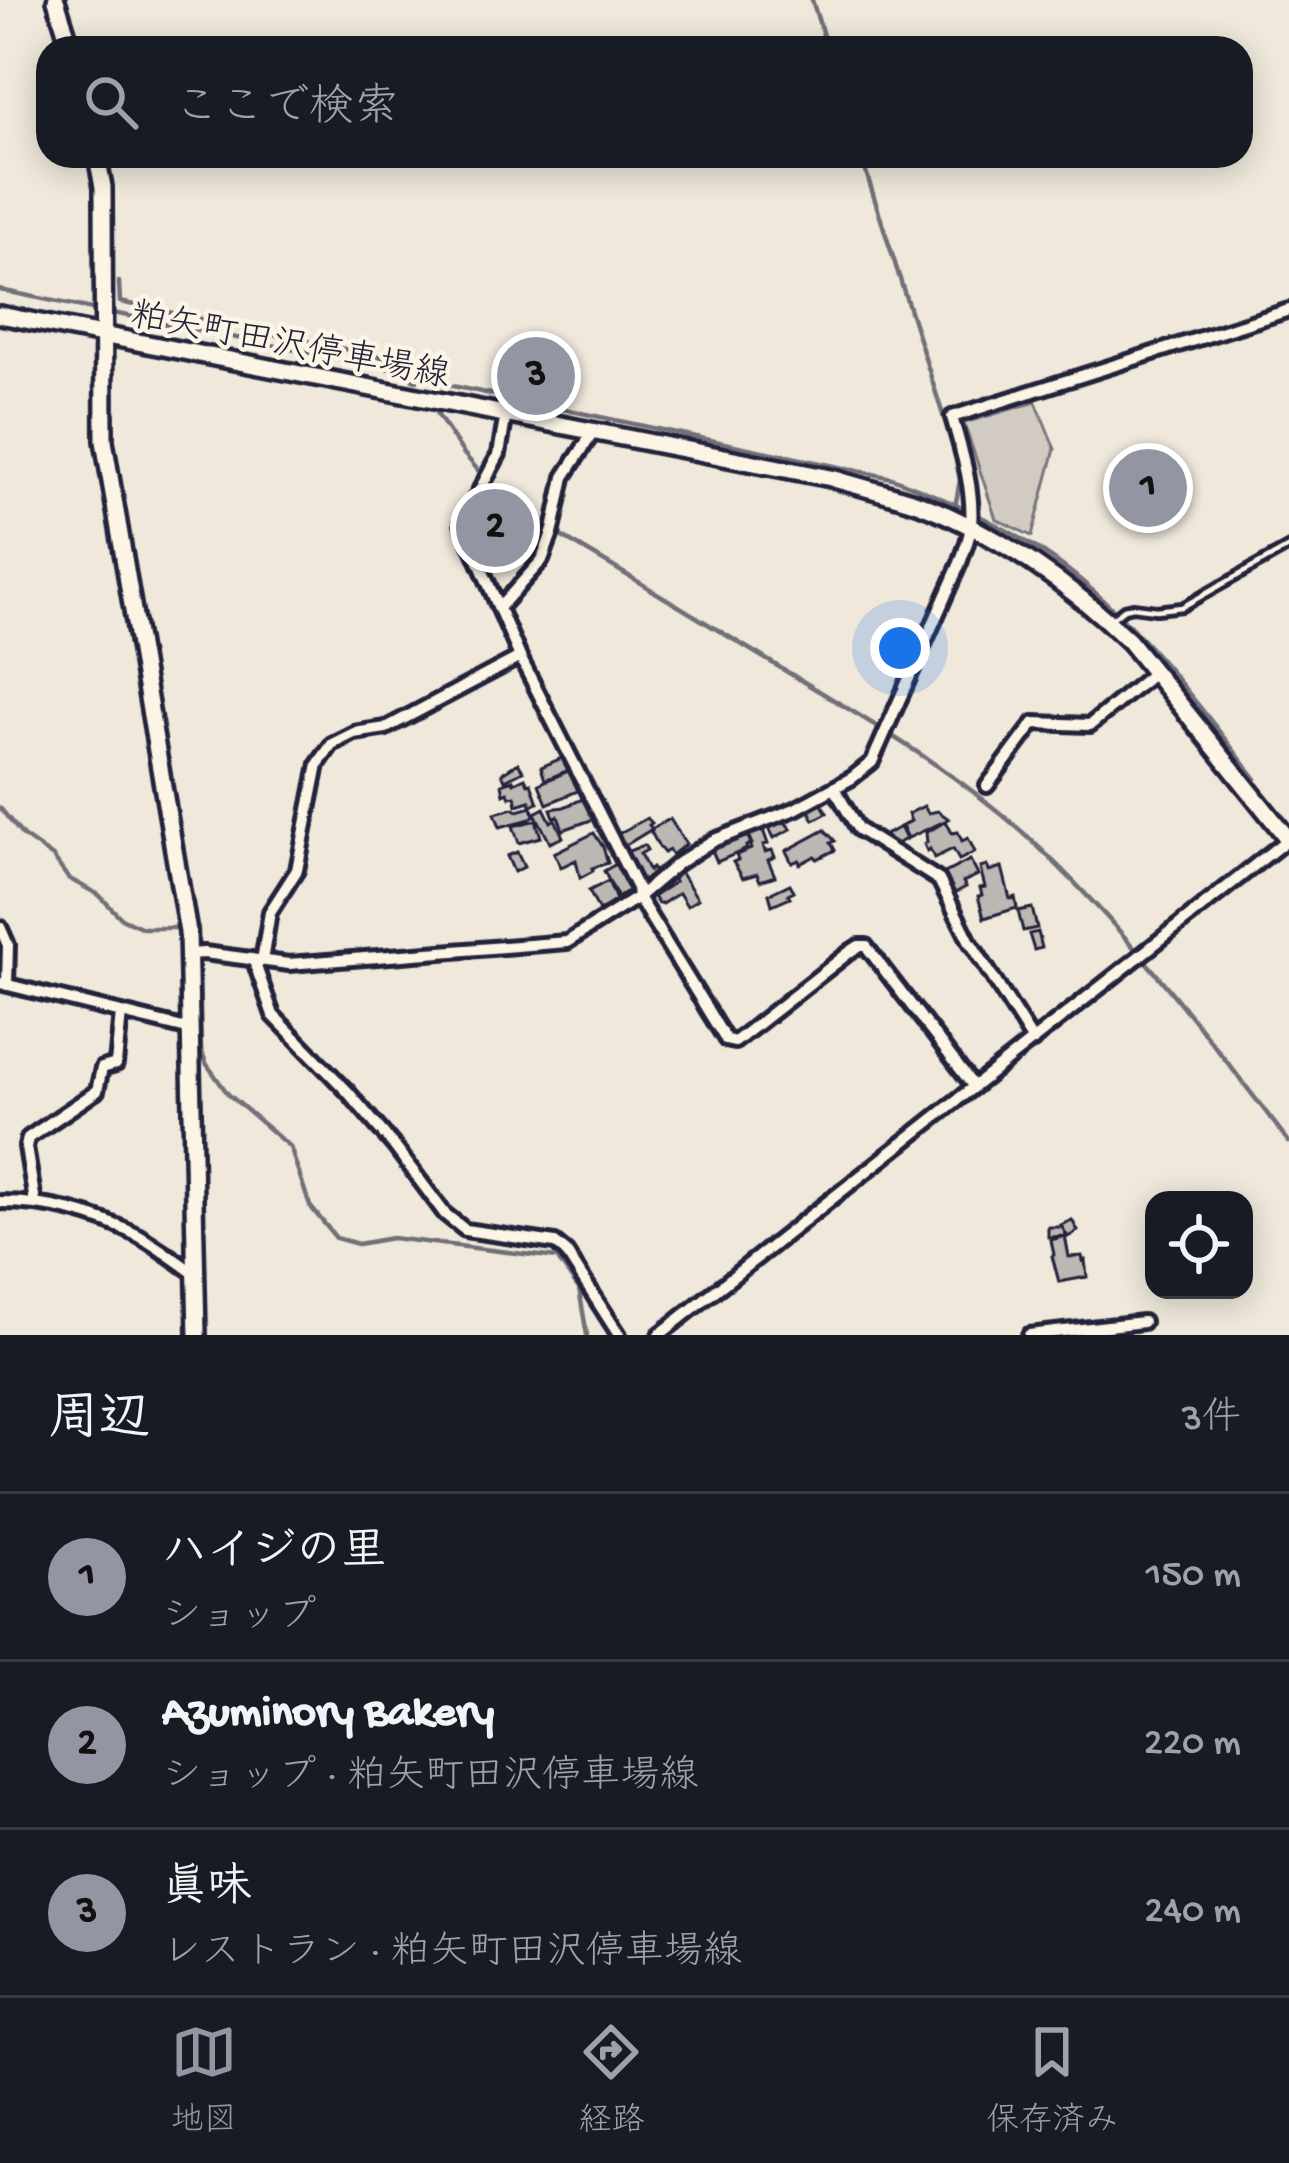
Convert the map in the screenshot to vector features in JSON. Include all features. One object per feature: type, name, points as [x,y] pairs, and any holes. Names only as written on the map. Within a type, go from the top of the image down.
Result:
[{"type":"main road","points":[[56,0],[67,36]]},
{"type":"main road","points":[[99,168],[104,441],[187,925],[196,953],[191,1030],[197,1335]]},
{"type":"main road","name":"粕矢町田沢停車場線","points":[[0,315],[103,329],[831,478],[919,504],[971,526],[1032,563],[1109,621],[1289,839]]},
{"type":"street","points":[[196,953],[290,964],[567,942],[712,841],[795,809],[834,788],[872,762],[960,563],[971,526],[968,475],[952,417],[1289,310]]},
{"type":"street","points":[[506,414],[502,444],[462,523],[520,657],[638,896],[730,1043],[851,951],[866,946],[974,1087]]},
{"type":"street","points":[[499,608],[542,560],[568,467],[594,431]]},
{"type":"street","points":[[520,657],[386,728],[354,733],[332,744],[318,764],[297,870],[270,912],[258,961],[272,1015],[348,1092],[446,1214],[465,1230],[555,1243],[566,1252],[619,1335]]},
{"type":"street","points":[[987,787],[1034,723],[1090,725],[1155,672]]},
{"type":"street","points":[[834,788],[858,829],[939,880],[969,940],[1033,1041]]},
{"type":"street","points":[[659,1335],[1289,839]]},
{"type":"street","points":[[0,927],[8,945],[4,984],[191,1030]]},
{"type":"street","points":[[35,1202],[28,1138],[97,1091],[102,1068],[116,1064],[121,1013]]},
{"type":"street","points":[[0,1202],[35,1202],[94,1218],[140,1237],[195,1274]]},
{"type":"street","points":[[1029,1335],[1089,1332],[1143,1322]]},
{"type":"lane","points":[[1109,621],[1133,607],[1182,607],[1289,547]]},
{"type":"shaded area","points":[[1036,402],[1055,449],[1032,536],[996,519],[964,423]]},
{"type":"building","points":[[564,757],[569,770],[545,780],[541,767]]},
{"type":"building","points":[[518,763],[523,771],[505,780],[502,773]]},
{"type":"building","points":[[571,770],[580,790],[547,804],[539,784]]},
{"type":"building","points":[[525,778],[538,803],[517,805],[515,796],[504,794],[502,784]]},
{"type":"building","points":[[585,798],[594,819],[563,830],[551,809]]},
{"type":"building","points":[[821,803],[827,813],[814,820],[808,809]]},
{"type":"building","points":[[924,806],[928,813],[938,811],[949,819],[908,838],[902,826],[911,821],[908,814]]},
{"type":"building","points":[[532,807],[534,816],[500,827],[495,813]]},
{"type":"building","points":[[544,808],[563,837],[550,843],[535,813]]},
{"type":"building","points":[[647,818],[652,829],[624,846],[618,834]]},
{"type":"building","points":[[670,819],[686,844],[672,855],[669,850],[664,853],[651,832]]},
{"type":"building","points":[[536,820],[541,837],[519,843],[513,826]]},
{"type":"building","points":[[784,821],[791,829],[774,838],[769,828]]},
{"type":"building","points":[[946,821],[962,841],[968,838],[975,852],[959,860],[953,849],[934,858],[927,851],[926,833]]},
{"type":"building","points":[[900,827],[906,839],[890,847],[885,835]]},
{"type":"building","points":[[763,830],[768,844],[763,845],[765,852],[772,850],[775,857],[768,860],[775,876],[760,881],[757,874],[743,878],[733,862],[738,860],[736,855],[751,849],[748,835]]},
{"type":"building","points":[[825,830],[835,841],[831,843],[835,850],[792,863],[786,851]]},
{"type":"building","points":[[594,833],[608,863],[580,878],[576,860],[561,867],[554,853]]},
{"type":"building","points":[[746,833],[751,844],[747,849],[717,862],[711,848]]},
{"type":"building","points":[[644,845],[647,850],[640,854],[649,871],[652,868],[656,873],[641,881],[626,852]]},
{"type":"building","points":[[517,852],[524,867],[514,872],[507,856]]},
{"type":"building","points":[[970,860],[978,875],[953,894],[943,874]]},
{"type":"building","points":[[616,864],[631,888],[618,898],[604,871]]},
{"type":"building","points":[[987,866],[989,871],[1002,867],[1017,908],[984,918],[978,896],[985,887],[980,868]]},
{"type":"building","points":[[680,872],[698,899],[687,906],[679,893],[658,904],[653,897],[675,882],[671,877]]},
{"type":"building","points":[[608,881],[616,900],[599,911],[589,891]]},
{"type":"building","points":[[790,884],[794,891],[790,897],[772,905],[769,894]]},
{"type":"building","points":[[1032,908],[1037,928],[1023,931],[1018,911]]},
{"type":"building","points":[[1038,932],[1042,948],[1034,950],[1029,934]]},
{"type":"building","points":[[1072,1220],[1078,1231],[1068,1237],[1061,1225]]},
{"type":"building","points":[[1048,1227],[1062,1227],[1067,1236],[1048,1237]]},
{"type":"building","points":[[1065,1236],[1069,1257],[1082,1256],[1087,1277],[1059,1282],[1051,1240]]},
{"type":"waterway","points":[[812,0],[823,36]]},
{"type":"waterway","points":[[865,168],[955,453],[960,480],[956,502]]},
{"type":"waterway","points":[[119,282],[120,302],[411,363],[443,384],[892,478],[950,502],[1041,551],[1103,600],[1158,656],[1256,779]]},
{"type":"waterway","points":[[0,290],[97,310]]},
{"type":"waterway","points":[[108,312],[400,371],[417,381]]},
{"type":"waterway","points":[[437,414],[464,454],[507,501],[882,730],[1001,814],[1133,946],[1289,1142]]},
{"type":"waterway","points":[[0,808],[23,836],[53,857],[68,878],[99,895],[121,918],[143,928],[183,928]]},
{"type":"waterway","points":[[194,928],[198,928],[201,1049],[206,1063],[228,1094],[290,1147],[310,1206],[336,1238],[358,1244],[392,1238],[557,1258],[579,1289],[587,1335]]},
{"type":"place","name":"眞味","points":[[536,376]]},
{"type":"place","name":"ハイジの里","points":[[1148,488]]},
{"type":"place","name":"Azuminory Bakery","points":[[495,528]]}]
